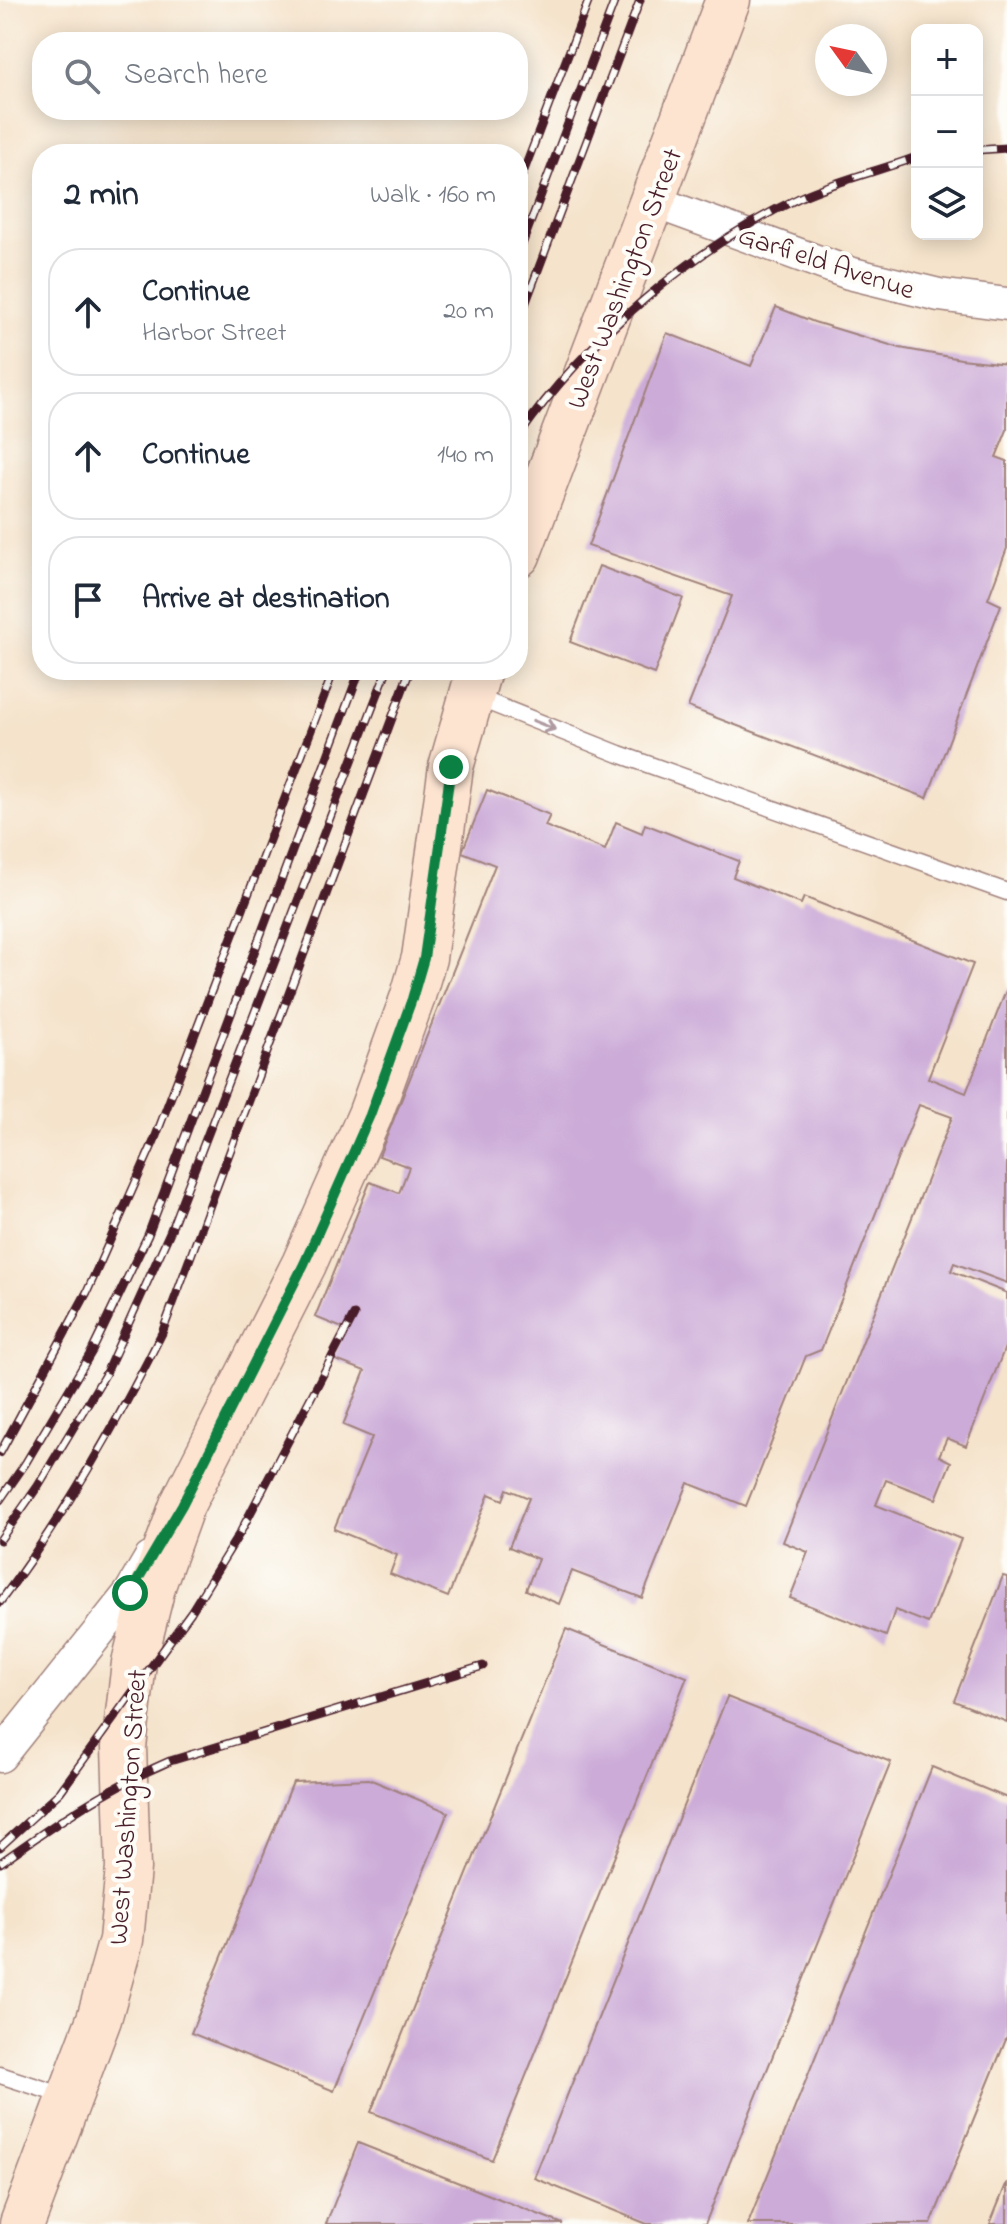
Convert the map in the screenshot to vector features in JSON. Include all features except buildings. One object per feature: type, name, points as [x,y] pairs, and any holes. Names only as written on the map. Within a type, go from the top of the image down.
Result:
[{"type":"street","name":"West Washington Street","points":[[528,529],[728,0]]},
{"type":"street","name":"Garfield Avenue","points":[[652,201],[849,273],[939,295],[1007,304]]},
{"type":"street","name":"West Washington Street","points":[[22,2224],[99,2019],[121,1940],[128,1868],[124,1747],[134,1663],[154,1583],[182,1505],[304,1264],[370,1115],[407,1013],[424,958],[451,767],[475,683]]},
{"type":"street","points":[[0,1756],[130,1593],[182,1505]]},
{"type":"lane","points":[[475,683],[619,754],[1007,892]]},
{"type":"lane","points":[[0,2075],[70,2097]]},
{"type":"railway","points":[[528,160],[589,0]]},
{"type":"railway","points":[[528,229],[615,0]]},
{"type":"railway","points":[[528,297],[640,0]]},
{"type":"railway","points":[[983,150],[1007,148]]},
{"type":"railway","points":[[528,424],[576,365],[609,331],[682,269],[721,242],[801,197],[911,159]]},
{"type":"railway","points":[[0,1453],[87,1292],[154,1141],[330,680]]},
{"type":"railway","points":[[0,1500],[92,1351],[148,1235],[356,680]]},
{"type":"railway","points":[[0,1540],[38,1486],[106,1373],[170,1232],[383,680]]},
{"type":"railway","points":[[0,1602],[87,1471],[162,1333],[406,680]]},
{"type":"railway","points":[[0,1847],[60,1792],[191,1612],[241,1531],[354,1315]]},
{"type":"railway","points":[[0,1863],[82,1807],[170,1761],[483,1666]]},
{"type":"route","points":[[130,1593],[182,1505],[304,1264],[370,1115],[424,958],[451,767]]}]
